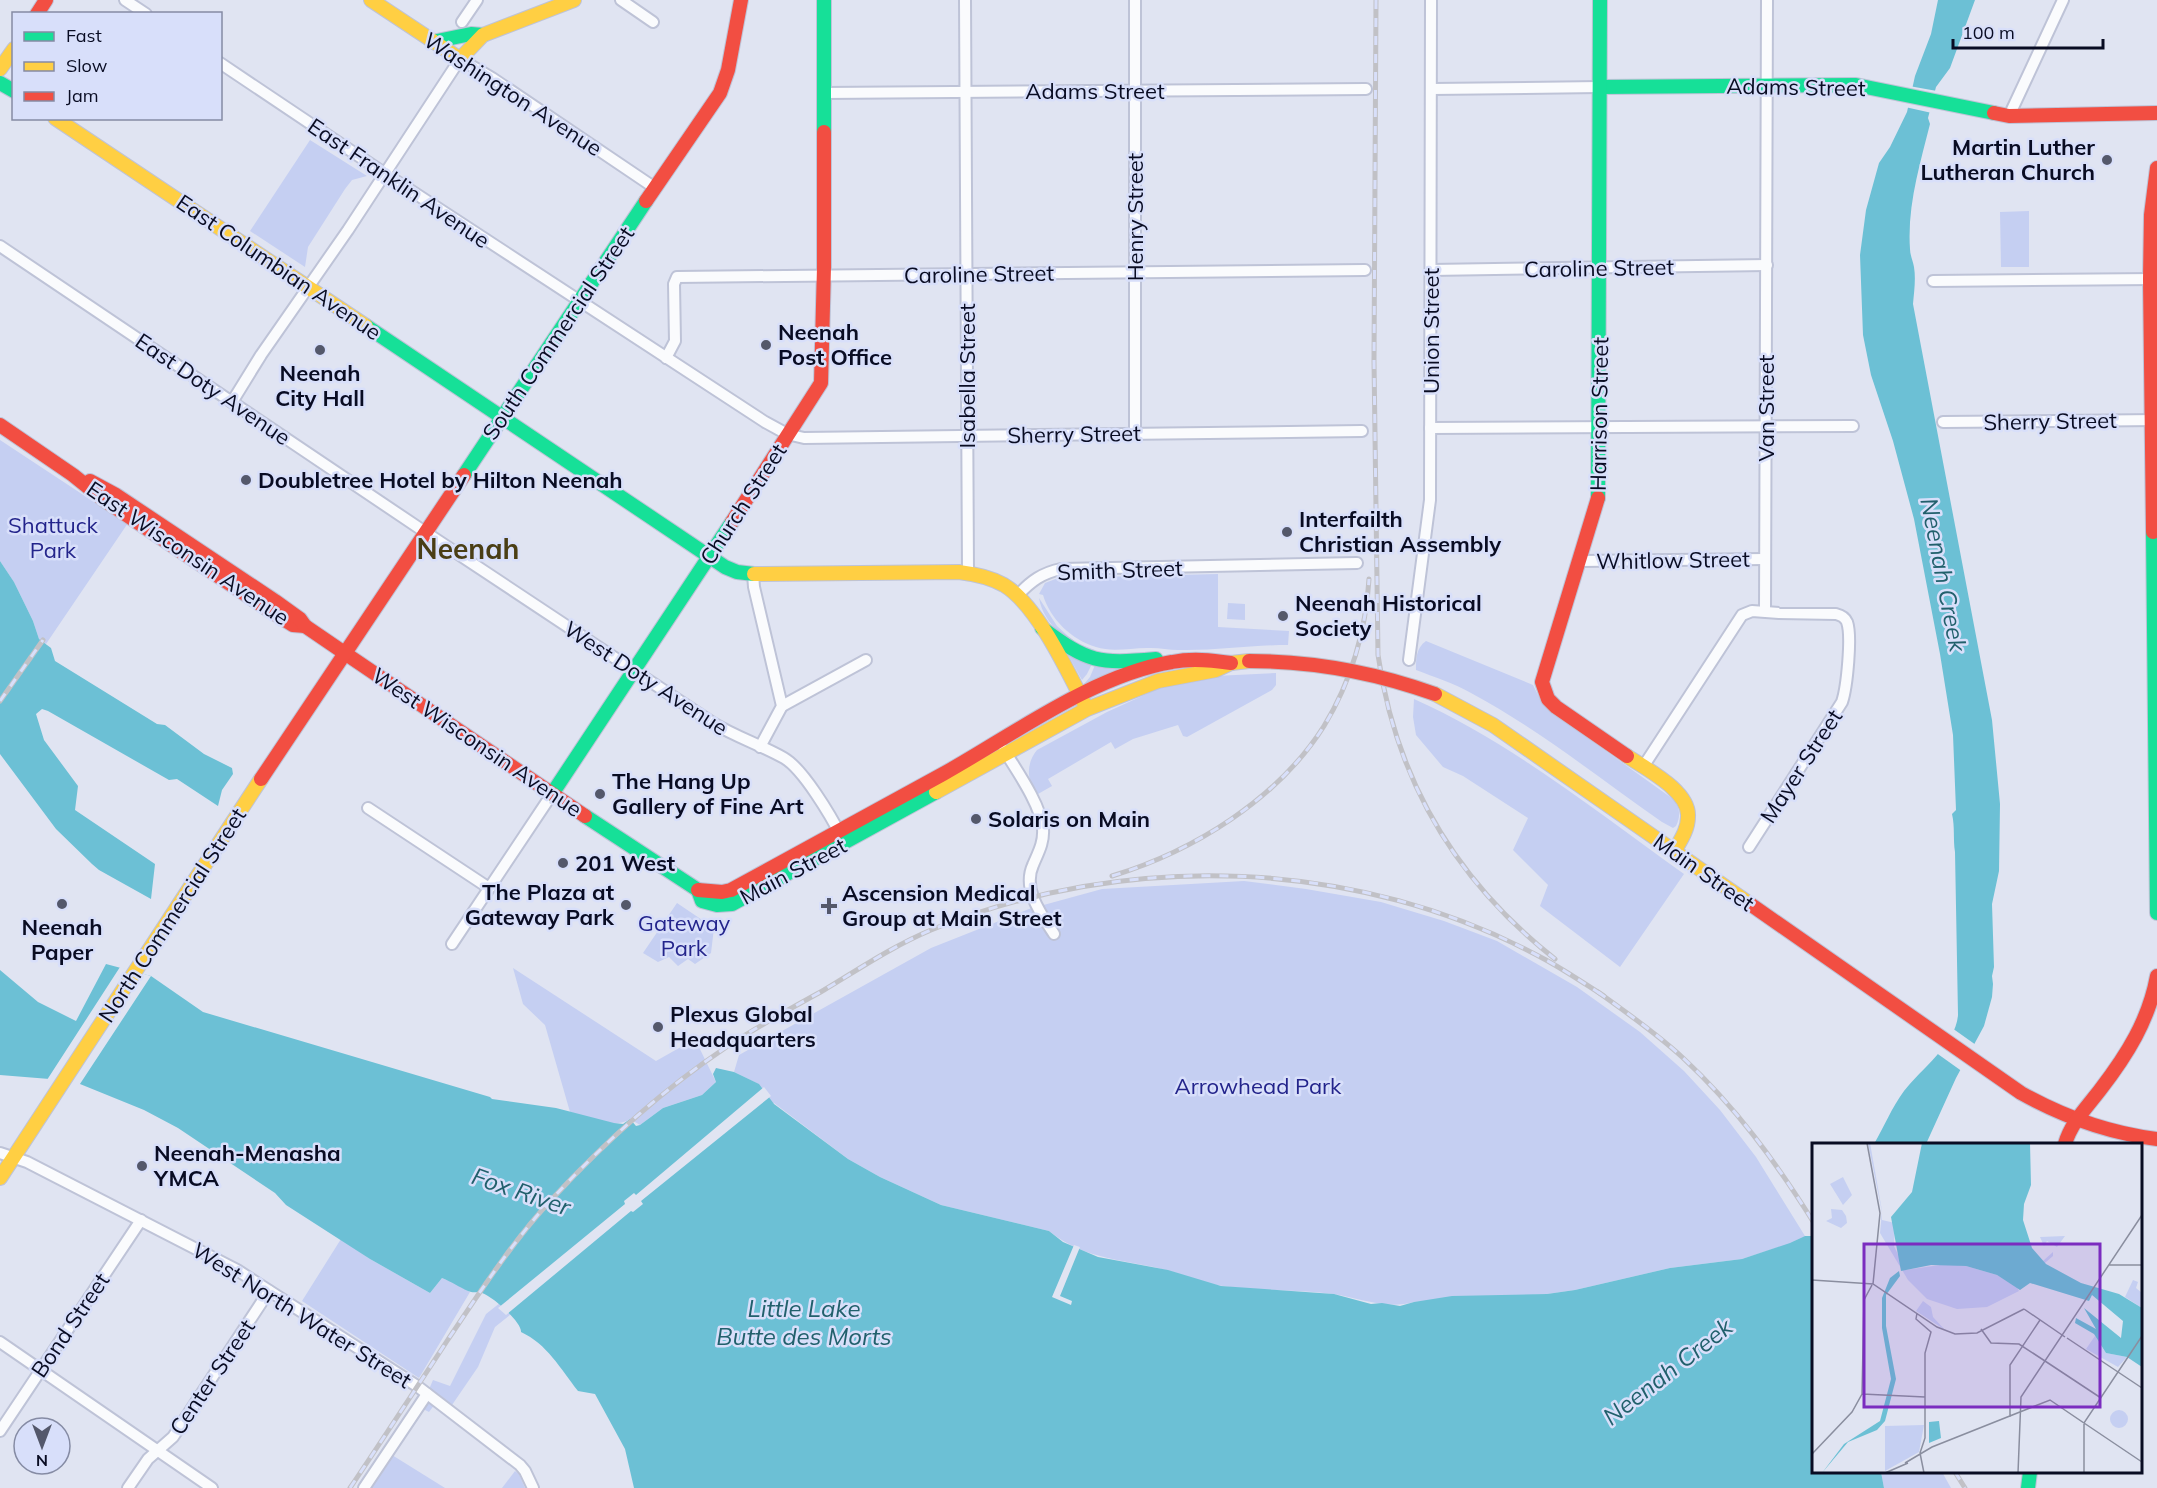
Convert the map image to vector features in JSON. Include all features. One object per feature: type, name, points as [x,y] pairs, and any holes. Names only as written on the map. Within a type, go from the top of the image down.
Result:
[{"type":"main road","name":"Washington Avenue","points":[[371,0],[460,59]]},
{"type":"main road","points":[[460,59],[483,35],[574,0]]},
{"type":"main road","name":"South Commercial Street","points":[[346,654],[724,84],[741,0]]},
{"type":"main road","name":"Church Street","points":[[552,794],[821,384],[823,378],[824,275],[824,0]]},
{"type":"main road","name":"Harrison Street","points":[[1600,0],[1599,494],[1543,675],[1544,690],[1556,707],[1678,792],[1687,804],[1689,823],[1674,852]]},
{"type":"main road","points":[[432,42],[475,33],[483,35]]},
{"type":"main road","points":[[0,69],[12,52]]},
{"type":"main road","name":"Adams Street","points":[[1599,87],[1856,85],[2009,116],[2157,113]]},
{"type":"main road","name":"East Columbian Avenue","points":[[58,120],[710,556],[732,570],[753,574]]},
{"type":"main road","points":[[2157,168],[2151,215],[2154,279],[2157,913]]},
{"type":"main road","name":"East Wisconsin Avenue","points":[[0,426],[74,475],[96,483],[116,495],[294,614],[305,626],[346,654]]},
{"type":"main road","points":[[753,574],[968,572],[997,580],[1018,595],[1033,612],[1087,709]]},
{"type":"main road","points":[[1042,628],[1076,653],[1095,660],[1157,659],[1178,662]]},
{"type":"main road","name":"West Wisconsin Avenue","points":[[346,654],[698,890]]},
{"type":"main road","name":"North Commercial Street","points":[[0,1178],[227,829],[346,654]]},
{"type":"main road","name":"Main Street","points":[[1003,748],[1080,696],[1124,676],[1178,662],[1215,658],[1231,663]]},
{"type":"main road","name":"Main Street","points":[[698,890],[702,901],[720,906],[732,904],[842,838],[1003,748],[1087,709],[1158,681],[1216,670],[1231,663],[1249,661],[1305,661],[1340,666],[1388,677],[1435,694],[1492,725],[2030,1099],[2077,1121],[2112,1132],[2157,1139]]},
{"type":"main road","points":[[2065,1143],[2077,1121],[2138,1035],[2151,1008],[2157,976]]},
{"type":"main road","points":[[2028,1488],[2030,1473]]},
{"type":"street","points":[[125,0],[143,12]]},
{"type":"street","points":[[462,22],[477,0]]},
{"type":"street","points":[[621,0],[653,22]]},
{"type":"street","name":"Isabella Street","points":[[965,0],[968,572]]},
{"type":"street","name":"Henry Street","points":[[1135,0],[1135,433]]},
{"type":"street","name":"Union Street","points":[[1409,660],[1430,500],[1431,0]]},
{"type":"street","name":"Van Street","points":[[1765,611],[1767,0]]},
{"type":"street","points":[[2009,116],[2064,0]]},
{"type":"street","points":[[232,402],[261,355],[460,59]]},
{"type":"street","name":"Washington Avenue","points":[[460,59],[492,78],[655,188]]},
{"type":"street","name":"East Franklin Avenue","points":[[222,64],[384,174],[765,422],[787,434]]},
{"type":"street","name":"Adams Street","points":[[1432,89],[1599,87]]},
{"type":"street","name":"Adams Street","points":[[824,93],[1366,89]]},
{"type":"street","name":"East Doty Avenue","points":[[0,246],[425,532]]},
{"type":"street","name":"Caroline Street","points":[[1431,270],[1767,265]]},
{"type":"street","name":"Caroline Street","points":[[666,358],[675,341],[674,284],[677,277],[1365,270]]},
{"type":"street","points":[[1934,282],[2154,279]]},
{"type":"street","name":"Sherry Street","points":[[1943,422],[2155,420]]},
{"type":"street","points":[[1430,428],[1853,426]]},
{"type":"street","name":"Sherry Street","points":[[787,434],[804,438],[1362,431]]},
{"type":"street","name":"West Doty Avenue","points":[[425,532],[728,732],[785,758],[795,766],[842,838]]},
{"type":"street","name":"Whitlow Street","points":[[1580,561],[1765,559]]},
{"type":"street","name":"Smith Street","points":[[1018,595],[1034,580],[1051,571],[1061,569],[1358,563]]},
{"type":"street","points":[[753,574],[754,587],[783,706]]},
{"type":"street","points":[[1643,767],[1742,615],[1752,610],[1765,611]]},
{"type":"street","name":"Mayer Street","points":[[1749,847],[1842,702],[1847,686],[1847,625],[1839,615],[1765,611]]},
{"type":"street","points":[[760,747],[783,706],[866,660]]},
{"type":"street","points":[[1003,748],[1040,816],[1042,842],[1032,866],[1031,884],[1035,904],[1054,934]]},
{"type":"street","name":"Church Street","points":[[452,944],[552,794]]},
{"type":"street","points":[[368,808],[489,888]]},
{"type":"street","name":"West North Water Street","points":[[0,1153],[15,1157],[215,1257],[352,1342],[427,1394],[520,1465],[532,1488]]},
{"type":"street","name":"Bond Street","points":[[0,1431],[141,1220]]},
{"type":"street","name":"Center Street","points":[[128,1488],[142,1466],[172,1437],[269,1291]]},
{"type":"street","points":[[0,1342],[212,1488]]},
{"type":"street","points":[[364,1488],[427,1394]]},
{"type":"green space","points":[[310,140],[367,176],[352,180],[345,189],[308,247],[305,267],[250,231]]},
{"type":"green space","points":[[2029,211],[2029,267],[2001,267],[2000,212]]},
{"type":"green space","name":"Shattuck Park","points":[[0,440],[128,523],[46,644],[39,639],[14,582],[0,561]]},
{"type":"green space","points":[[1218,574],[1218,627],[1289,631],[1288,645],[1192,650],[1103,649],[1087,644],[1071,634],[1051,612],[1043,595],[1039,594],[1045,583],[1058,578]]},
{"type":"green space","points":[[1039,598],[1057,626],[1077,643],[1095,650],[1094,654],[1076,646],[1059,633],[1046,617]]},
{"type":"green space","points":[[1228,603],[1245,604],[1245,620],[1227,619]]},
{"type":"green space","points":[[1426,641],[1533,685],[1540,699],[1554,714],[1673,799],[1679,812],[1676,826],[1673,828],[1662,822],[1544,738],[1496,707],[1458,686],[1416,670],[1418,650]]},
{"type":"green space","points":[[1068,655],[1092,664],[1082,680]]},
{"type":"green space","points":[[1095,665],[1127,666],[1084,684]]},
{"type":"green space","points":[[1276,673],[1276,685],[1272,690],[1187,737],[1183,736],[1178,725],[1133,739],[1115,749],[1111,742],[1048,779],[1052,786],[1038,794],[1031,784],[1029,766],[1037,750],[1107,712],[1164,686],[1215,676]]},
{"type":"green space","points":[[1414,699],[1520,757],[1684,874],[1620,967],[1540,906],[1548,885],[1513,850],[1528,818],[1463,776],[1443,767],[1416,735],[1413,717]]},
{"type":"green space","name":"Arrowhead Park","points":[[1244,881],[1306,889],[1381,902],[1444,921],[1497,941],[1577,987],[1640,1032],[1684,1071],[1720,1110],[1756,1157],[1805,1236],[1795,1241],[1812,1274],[1779,1247],[1742,1259],[1670,1268],[1575,1290],[1393,1305],[1319,1292],[1216,1285],[1154,1267],[1092,1254],[1063,1241],[1049,1231],[941,1205],[880,1177],[848,1159],[774,1103],[495,1327],[478,1367],[452,1405],[441,1396],[429,1412],[421,1408],[433,1380],[450,1386],[486,1314],[764,1093],[758,1084],[734,1072],[739,1055],[931,948],[1029,909],[1102,889]]},
{"type":"green space","name":"Gateway Park","points":[[677,903],[714,928],[711,953],[695,964],[688,959],[678,966],[669,957],[658,962],[643,953]]},
{"type":"green space","points":[[513,968],[656,1061],[695,1039],[716,1082],[702,1095],[663,1108],[640,1125],[630,1119],[624,1122],[608,1123],[570,1112],[545,1025],[523,1004]]},
{"type":"green space","points":[[341,1239],[370,1259],[430,1293],[442,1278],[470,1292],[419,1378],[302,1301]]},
{"type":"green space","points":[[392,1455],[445,1488],[370,1488]]},
{"type":"green space","points":[[515,1471],[519,1474],[525,1488],[502,1488]]},
{"type":"green space","points":[[1881,1473],[1943,1473],[1951,1488],[1884,1488]]},
{"type":"water","name":"Neenah Creek","points":[[1938,0],[1975,0],[1950,68],[1936,87],[1928,118],[1930,124],[1915,185],[1910,217],[1910,251],[1915,276],[1913,304],[1992,720],[2000,804],[1999,871],[1992,904],[1994,967],[1992,997],[1984,1026],[1956,1078],[1926,1143],[1875,1143],[1904,1091],[1945,1046],[1956,1026],[1958,1015],[1955,852],[1952,814],[1956,810],[1953,735],[1914,519],[1893,441],[1871,375],[1863,335],[1860,255],[1866,210],[1879,163],[1890,147],[1907,112],[1915,76],[1931,34]]},
{"type":"water","points":[[0,561],[14,582],[39,639],[51,648],[55,661],[157,724],[165,725],[204,754],[232,768],[233,774],[222,790],[218,806],[177,779],[169,780],[48,711],[42,709],[36,714],[44,740],[78,786],[75,810],[155,864],[151,899],[92,864],[56,829],[0,754]]},
{"type":"water","name":"Little Lake Butte des Morts","points":[[106,964],[151,976],[203,1012],[492,1099],[556,1108],[614,1123],[623,1124],[630,1119],[636,1126],[663,1108],[702,1095],[716,1082],[713,1074],[716,1068],[734,1072],[759,1084],[774,1104],[848,1159],[880,1177],[941,1205],[1049,1231],[1063,1242],[1098,1257],[1168,1270],[1221,1286],[1334,1294],[1371,1304],[1400,1306],[1452,1296],[1547,1294],[1575,1290],[1670,1268],[1742,1259],[1805,1236],[1812,1236],[1812,1473],[1881,1473],[1884,1488],[634,1488],[625,1449],[595,1394],[578,1391],[546,1350],[521,1332],[512,1316],[487,1295],[470,1292],[442,1278],[430,1293],[370,1259],[286,1205],[275,1193],[178,1128],[144,1110],[80,1084],[62,1080],[0,1075],[0,970],[38,1002],[76,1021]]},
{"type":"pier","points":[[1909,86],[1937,91],[1932,113],[1905,107]]},
{"type":"pier","points":[[120,967],[151,976],[78,1087],[62,1083],[45,1083]]},
{"type":"pier","points":[[1952,1028],[1976,1045],[1963,1072],[1935,1052]]},
{"type":"pier","points":[[764,1087],[771,1096],[641,1201],[643,1204],[633,1212],[631,1211],[506,1315],[498,1308],[625,1204],[624,1201],[634,1193],[636,1195]]},
{"type":"pier","points":[[1074,1245],[1080,1247],[1060,1296],[1072,1301],[1071,1305],[1052,1297]]},
{"type":"railway","points":[[1376,0],[1374,361],[1378,655],[1399,745],[1436,825],[1460,862],[1488,896],[1520,929],[1555,959]]},
{"type":"railway","points":[[1112,876],[1173,852],[1232,819],[1283,777],[1305,752],[1334,709],[1349,674],[1361,636],[1369,579]]},
{"type":"railway","points":[[0,701],[43,640]]},
{"type":"railway","points":[[350,1488],[510,1250],[537,1215],[592,1158],[656,1100],[725,1048],[890,950],[931,930],[1006,904],[1083,886],[1162,877],[1242,876],[1321,884],[1399,901],[1474,926],[1546,960],[1604,996]]},
{"type":"railway","points":[[1598,992],[1672,1048],[1720,1095],[1754,1135],[1812,1220]]},
{"type":"railway","points":[[1956,1473],[1965,1488]]},
{"type":"traffic: fast","points":[[824,0],[824,132]]},
{"type":"traffic: fast","points":[[1598,498],[1600,0]]},
{"type":"traffic: fast","points":[[432,42],[471,34],[483,35]]},
{"type":"traffic: fast","points":[[0,83],[12,90]]},
{"type":"traffic: fast","points":[[1600,87],[1856,85],[1994,113]]},
{"type":"traffic: fast","points":[[464,475],[646,201]]},
{"type":"traffic: fast","points":[[366,326],[725,567],[737,572],[754,574]]},
{"type":"traffic: fast","points":[[552,794],[732,522]]},
{"type":"traffic: fast","points":[[2153,532],[2157,913]]},
{"type":"traffic: fast","points":[[1042,628],[1071,648],[1095,659],[1107,661],[1156,659]]},
{"type":"traffic: fast","points":[[698,890],[702,901],[717,905],[732,904],[936,792]]},
{"type":"traffic: fast","points":[[585,816],[698,890]]},
{"type":"traffic: fast","points":[[2028,1488],[2030,1473]]},
{"type":"traffic: slow","points":[[371,0],[460,59],[483,35],[574,0]]},
{"type":"traffic: slow","points":[[0,69],[12,52]]},
{"type":"traffic: slow","points":[[58,120],[366,326]]},
{"type":"traffic: slow","points":[[754,574],[959,572],[993,580],[1016,594],[1028,607],[1050,639],[1085,705]]},
{"type":"traffic: slow","points":[[936,792],[1087,709],[1158,681],[1216,670],[1231,663],[1249,661]]},
{"type":"traffic: slow","points":[[1435,694],[1493,725],[1750,904]]},
{"type":"traffic: slow","points":[[1627,756],[1675,790],[1687,807],[1687,826],[1674,852]]},
{"type":"traffic: slow","points":[[0,1178],[261,779]]},
{"type":"traffic: jam","points":[[38,12],[46,0]]},
{"type":"traffic: jam","points":[[646,201],[720,93],[728,70],[741,0]]},
{"type":"traffic: jam","points":[[1994,113],[2009,116],[2157,113]]},
{"type":"traffic: jam","points":[[732,522],[821,383],[824,132]]},
{"type":"traffic: jam","points":[[2153,532],[2150,279],[2151,215],[2157,168]]},
{"type":"traffic: jam","points":[[0,425],[73,475],[104,500],[269,610],[293,625],[305,626]]},
{"type":"traffic: jam","points":[[261,779],[464,475]]},
{"type":"traffic: jam","points":[[90,481],[116,495],[275,601],[300,619],[305,626],[346,654]]},
{"type":"traffic: jam","points":[[1598,498],[1542,682],[1548,699],[1556,707],[1627,756]]},
{"type":"traffic: jam","points":[[346,654],[585,816]]},
{"type":"traffic: jam","points":[[698,890],[722,892],[731,890],[943,774],[1054,708],[1113,680],[1142,669],[1179,661],[1202,660],[1231,663]]},
{"type":"traffic: jam","points":[[1249,661],[1297,663],[1344,669],[1435,694]]},
{"type":"traffic: jam","points":[[1750,904],[2021,1093],[2087,1123],[2121,1133],[2157,1139]]},
{"type":"traffic: jam","points":[[2065,1143],[2075,1122],[2110,1077],[2136,1036],[2149,1007],[2157,976]]},
{"type":"place","name":"Martin Luther Lutheran Church","points":[[2107,160]]},
{"type":"place","name":"Neenah Post Office","points":[[766,345]]},
{"type":"place","name":"Neenah City Hall","points":[[320,350]]},
{"type":"place","name":"Doubletree Hotel by Hilton Neenah","points":[[246,480]]},
{"type":"place","name":"Interfailth Christian Assembly","points":[[1287,532]]},
{"type":"place","name":"Neenah Historical Society","points":[[1283,616]]},
{"type":"place","name":"The Hang Up Gallery of Fine Art","points":[[600,794]]},
{"type":"place","name":"Solaris on Main","points":[[976,819]]},
{"type":"place","name":"201 West","points":[[563,863]]},
{"type":"place","name":"Neenah Paper","points":[[62,904]]},
{"type":"place","name":"The Plaza at Gateway Park","points":[[626,905]]},
{"type":"place","name":"Ascension Medical Group at Main Street","points":[[829,906]]},
{"type":"place","name":"Plexus Global Headquarters","points":[[658,1027]]},
{"type":"place","name":"Neenah-Menasha YMCA","points":[[142,1166]]},
{"type":"district","name":"Neenah","points":[[468,549]]},
{"type":"water label","name":"Fox River","points":[[521,1192]]}]
